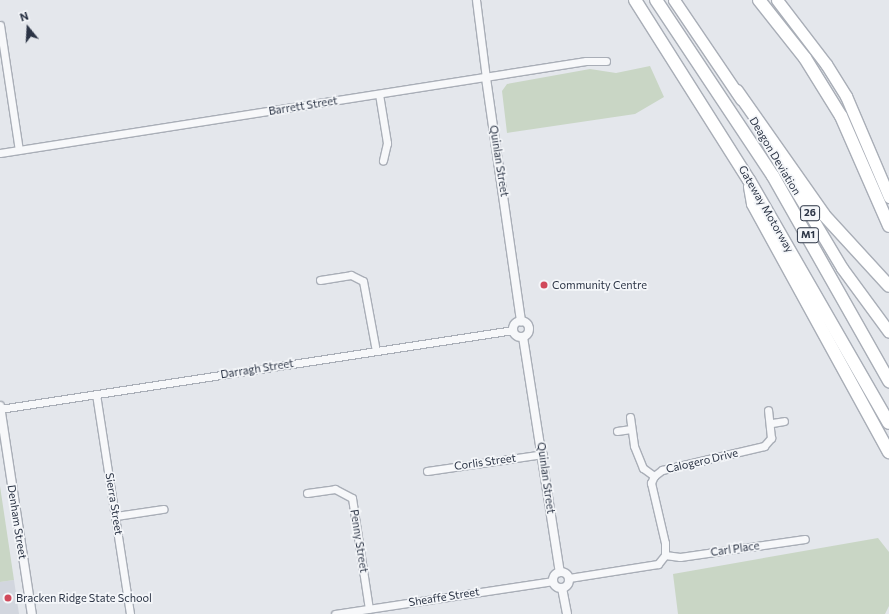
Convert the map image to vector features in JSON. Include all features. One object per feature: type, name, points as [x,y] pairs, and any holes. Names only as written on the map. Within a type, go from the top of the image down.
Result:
[{"type":"highway","name":"Gateway Motorway","points":[[635,0],[749,180],[889,423]]},
{"type":"highway","name":"Gateway Motorway","points":[[656,0],[773,176],[889,381]]},
{"type":"highway","name":"Deagon Deviation","points":[[674,0],[737,91],[842,268],[889,332]]},
{"type":"highway","points":[[759,0],[801,52],[836,106],[889,226]]},
{"type":"highway","points":[[777,0],[826,64],[846,96],[889,197]]},
{"type":"highway","points":[[737,91],[824,215],[889,286]]},
{"type":"highway","points":[[749,180],[753,204],[889,452]]},
{"type":"street","name":"Quinlan Street","points":[[476,0],[520,321],[529,329],[523,337],[543,454],[560,572]]},
{"type":"street","points":[[0,25],[19,150]]},
{"type":"street","name":"Barrett Street","points":[[0,153],[379,94],[606,61]]},
{"type":"street","points":[[379,94],[387,143],[383,161]]},
{"type":"street","points":[[320,280],[351,276],[364,281],[376,351]]},
{"type":"street","points":[[520,321],[513,330],[516,336],[523,337]]},
{"type":"street","name":"Darragh Street","points":[[0,407],[96,394],[513,330]]},
{"type":"street","name":"Sierra Street","points":[[96,394],[130,614]]},
{"type":"street","name":"Denham Street","points":[[0,407],[32,614]]},
{"type":"street","name":"Calogero Drive","points":[[665,554],[651,483],[654,476],[662,470],[764,446],[771,438],[772,423],[768,410]]},
{"type":"street","points":[[630,417],[631,429],[643,468],[654,476]]},
{"type":"street","points":[[772,423],[784,421]]},
{"type":"street","points":[[617,431],[631,429]]},
{"type":"street","name":"Corlis Street","points":[[427,470],[543,454]]},
{"type":"street","name":"Penny Street","points":[[307,493],[342,489],[352,498],[369,609]]},
{"type":"street","points":[[116,516],[163,509]]},
{"type":"street","name":"Carl Place","points":[[665,554],[680,557],[805,539]]},
{"type":"street","points":[[567,614],[562,588],[552,581],[560,572],[569,578],[658,564],[665,554]]},
{"type":"street","points":[[562,588],[569,578]]},
{"type":"street","name":"Sheaffe Street","points":[[335,614],[552,581]]},
{"type":"shaded area","name":"Bracken Ridge State School","points":[[14,580],[19,614],[0,614],[0,582]]},
{"type":"green space","points":[[650,66],[664,97],[635,114],[507,133],[502,91],[507,84],[590,69],[616,73]]},
{"type":"green space","points":[[0,486],[14,580],[0,582]]},
{"type":"green space","points":[[878,538],[889,552],[889,606],[885,614],[678,614],[673,574]]},
{"type":"place","name":"Community Centre","points":[[544,285]]},
{"type":"place","name":"Bracken Ridge State School","points":[[8,598]]}]
